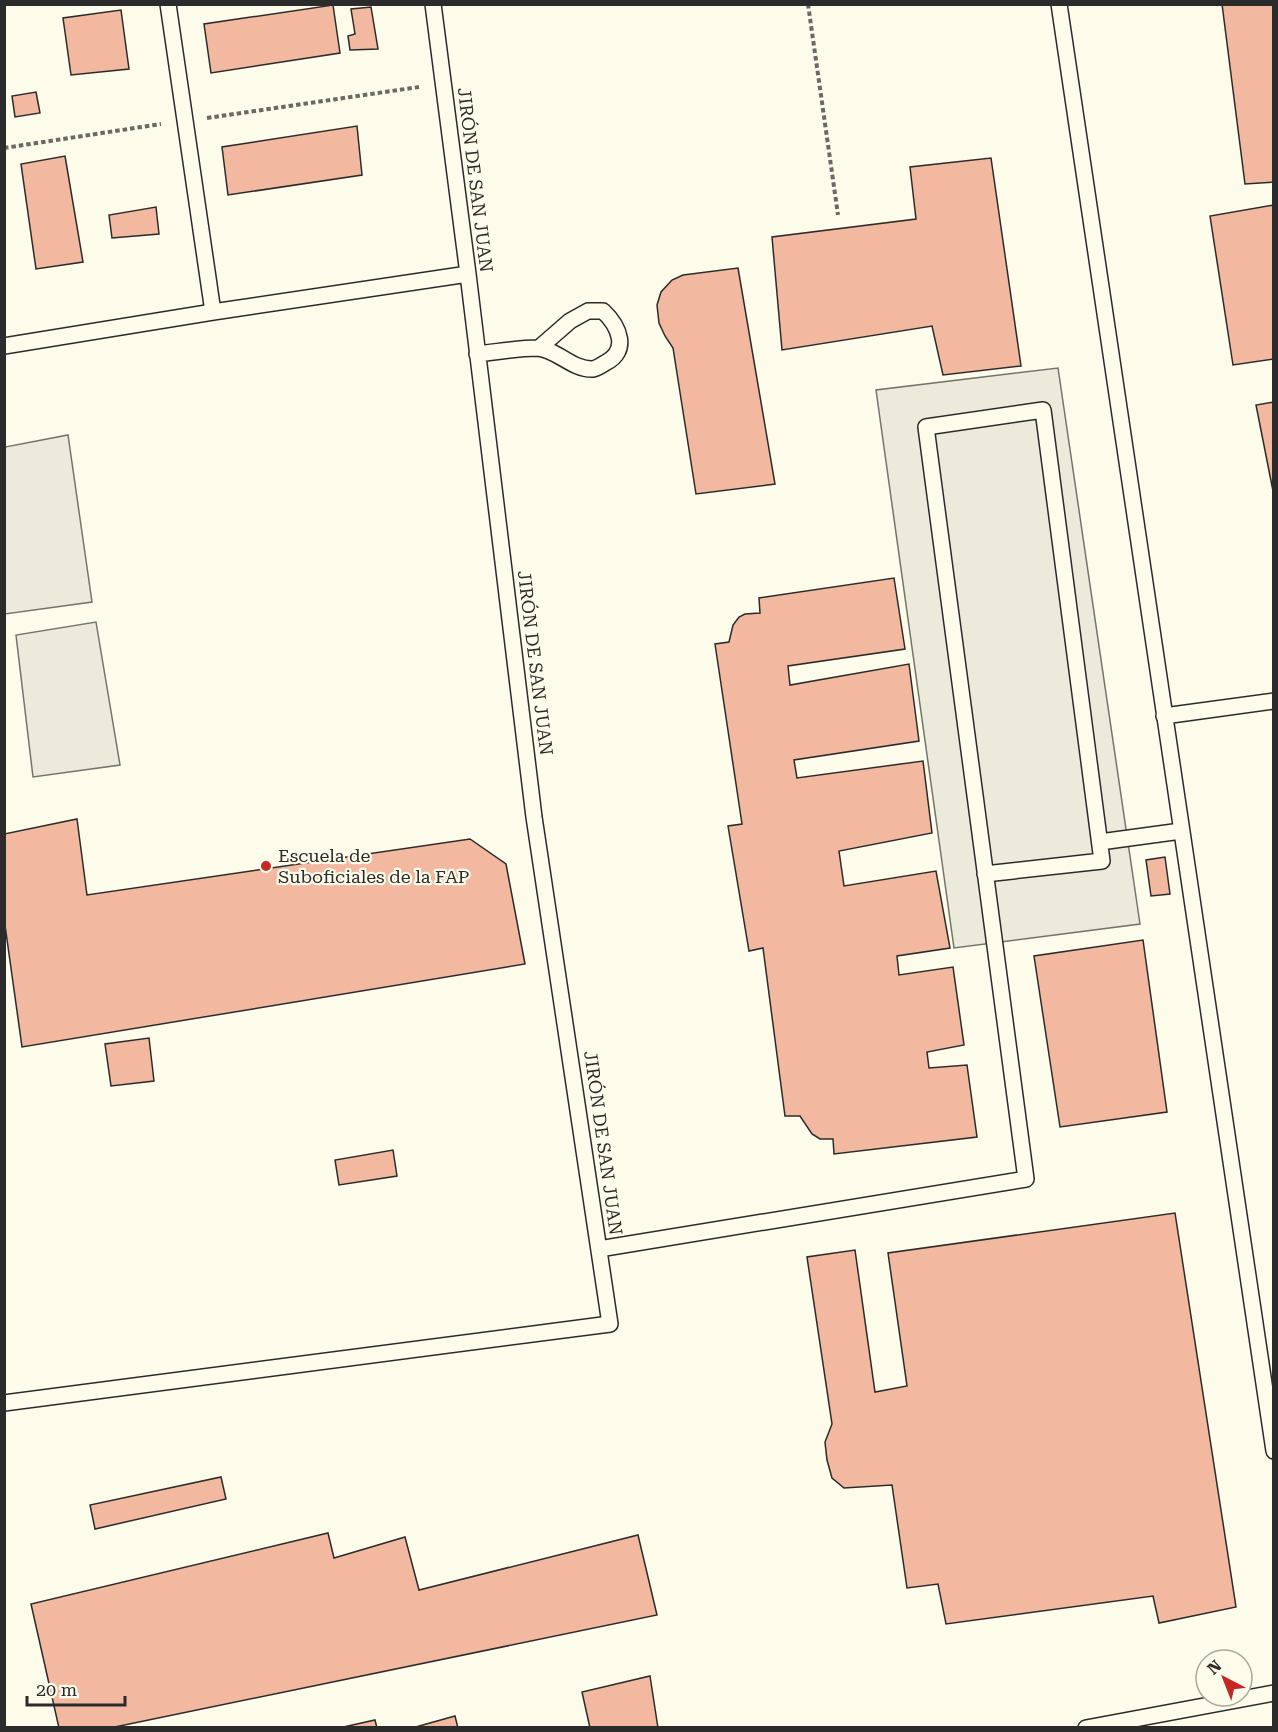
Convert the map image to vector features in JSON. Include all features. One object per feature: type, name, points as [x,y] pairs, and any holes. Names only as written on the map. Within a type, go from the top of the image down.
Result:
[{"type":"lane","points":[[168,4],[213,312]]},
{"type":"lane","name":"JIRÓN DE SAN JUAN","points":[[4,1403],[610,1324],[534,816],[433,4]]},
{"type":"lane","points":[[1059,4],[1274,1450]]},
{"type":"lane","points":[[4,346],[468,274]]},
{"type":"lane","points":[[477,354],[539,348],[578,366],[594,369],[613,360],[621,346],[620,335],[603,311],[588,311],[570,321],[539,348]]},
{"type":"lane","points":[[599,1249],[1026,1179],[985,874],[926,427],[1042,410],[1102,861],[985,874]]},
{"type":"lane","points":[[1164,716],[1274,701]]},
{"type":"lane","points":[[1100,842],[1181,831]]},
{"type":"lane","points":[[1086,1728],[1274,1693]]},
{"type":"path","points":[[808,4],[838,215]]},
{"type":"path","points":[[4,148],[443,84]]},
{"type":"shaded area","points":[[1058,368],[1140,924],[954,948],[876,390]]},
{"type":"shaded area","points":[[68,435],[92,602],[5,614],[5,447]]},
{"type":"shaded area","points":[[96,622],[120,765],[33,777],[16,635]]},
{"type":"building","points":[[1222,4],[1274,4],[1274,182],[1245,184]]},
{"type":"building","points":[[333,5],[340,53],[211,73],[204,24]]},
{"type":"building","points":[[371,7],[378,49],[350,50],[348,36],[355,34],[351,9]]},
{"type":"building","points":[[121,10],[129,69],[71,75],[63,18]]},
{"type":"building","points":[[36,92],[40,113],[15,117],[12,96]]},
{"type":"building","points":[[357,126],[362,175],[228,195],[222,147]]},
{"type":"building","points":[[65,156],[83,262],[36,269],[21,164]]},
{"type":"building","points":[[991,158],[1021,366],[943,375],[932,326],[782,350],[772,237],[916,219],[910,167]]},
{"type":"building","points":[[1274,205],[1274,359],[1233,365],[1210,216]]},
{"type":"building","points":[[156,207],[159,234],[112,238],[109,215]]},
{"type":"building","points":[[738,268],[775,484],[696,494],[673,348],[659,323],[657,305],[661,292],[672,280],[683,275]]},
{"type":"building","points":[[1274,402],[1274,496],[1256,405]]},
{"type":"building","points":[[894,578],[905,649],[788,666],[790,685],[909,664],[919,741],[794,760],[797,778],[923,761],[932,833],[839,851],[844,886],[936,871],[950,948],[897,956],[899,975],[953,967],[964,1045],[927,1052],[929,1068],[967,1065],[977,1137],[834,1154],[833,1139],[820,1139],[812,1134],[800,1116],[785,1116],[763,948],[749,951],[728,826],[742,824],[715,644],[729,642],[733,625],[739,617],[745,614],[760,613],[759,598]]},
{"type":"building","points":[[77,819],[87,895],[470,839],[506,864],[525,964],[22,1047],[4,918],[4,834]]},
{"type":"building","points":[[1165,857],[1170,894],[1151,896],[1146,860]]},
{"type":"building","points":[[1143,940],[1167,1112],[1060,1127],[1034,956]]},
{"type":"building","points":[[149,1038],[154,1081],[111,1086],[105,1044]]},
{"type":"building","points":[[393,1150],[397,1176],[339,1185],[335,1160]]},
{"type":"building","points":[[1175,1213],[1236,1607],[1159,1623],[1153,1596],[946,1624],[938,1584],[907,1588],[892,1485],[844,1488],[832,1478],[825,1442],[832,1424],[807,1257],[855,1250],[875,1392],[907,1386],[888,1253]]},
{"type":"building","points":[[221,1477],[226,1499],[95,1529],[90,1505]]},
{"type":"building","points":[[328,1533],[334,1558],[405,1537],[419,1590],[638,1535],[657,1615],[110,1728],[59,1728],[31,1604]]},
{"type":"building","points":[[650,1676],[658,1728],[590,1728],[582,1692]]},
{"type":"building","points":[[455,1716],[458,1728],[412,1728]]},
{"type":"building","points":[[375,1720],[377,1728],[339,1728]]},
{"type":"place","name":"Escuela de Suboficiales de la FAP","points":[[266,866]]}]
